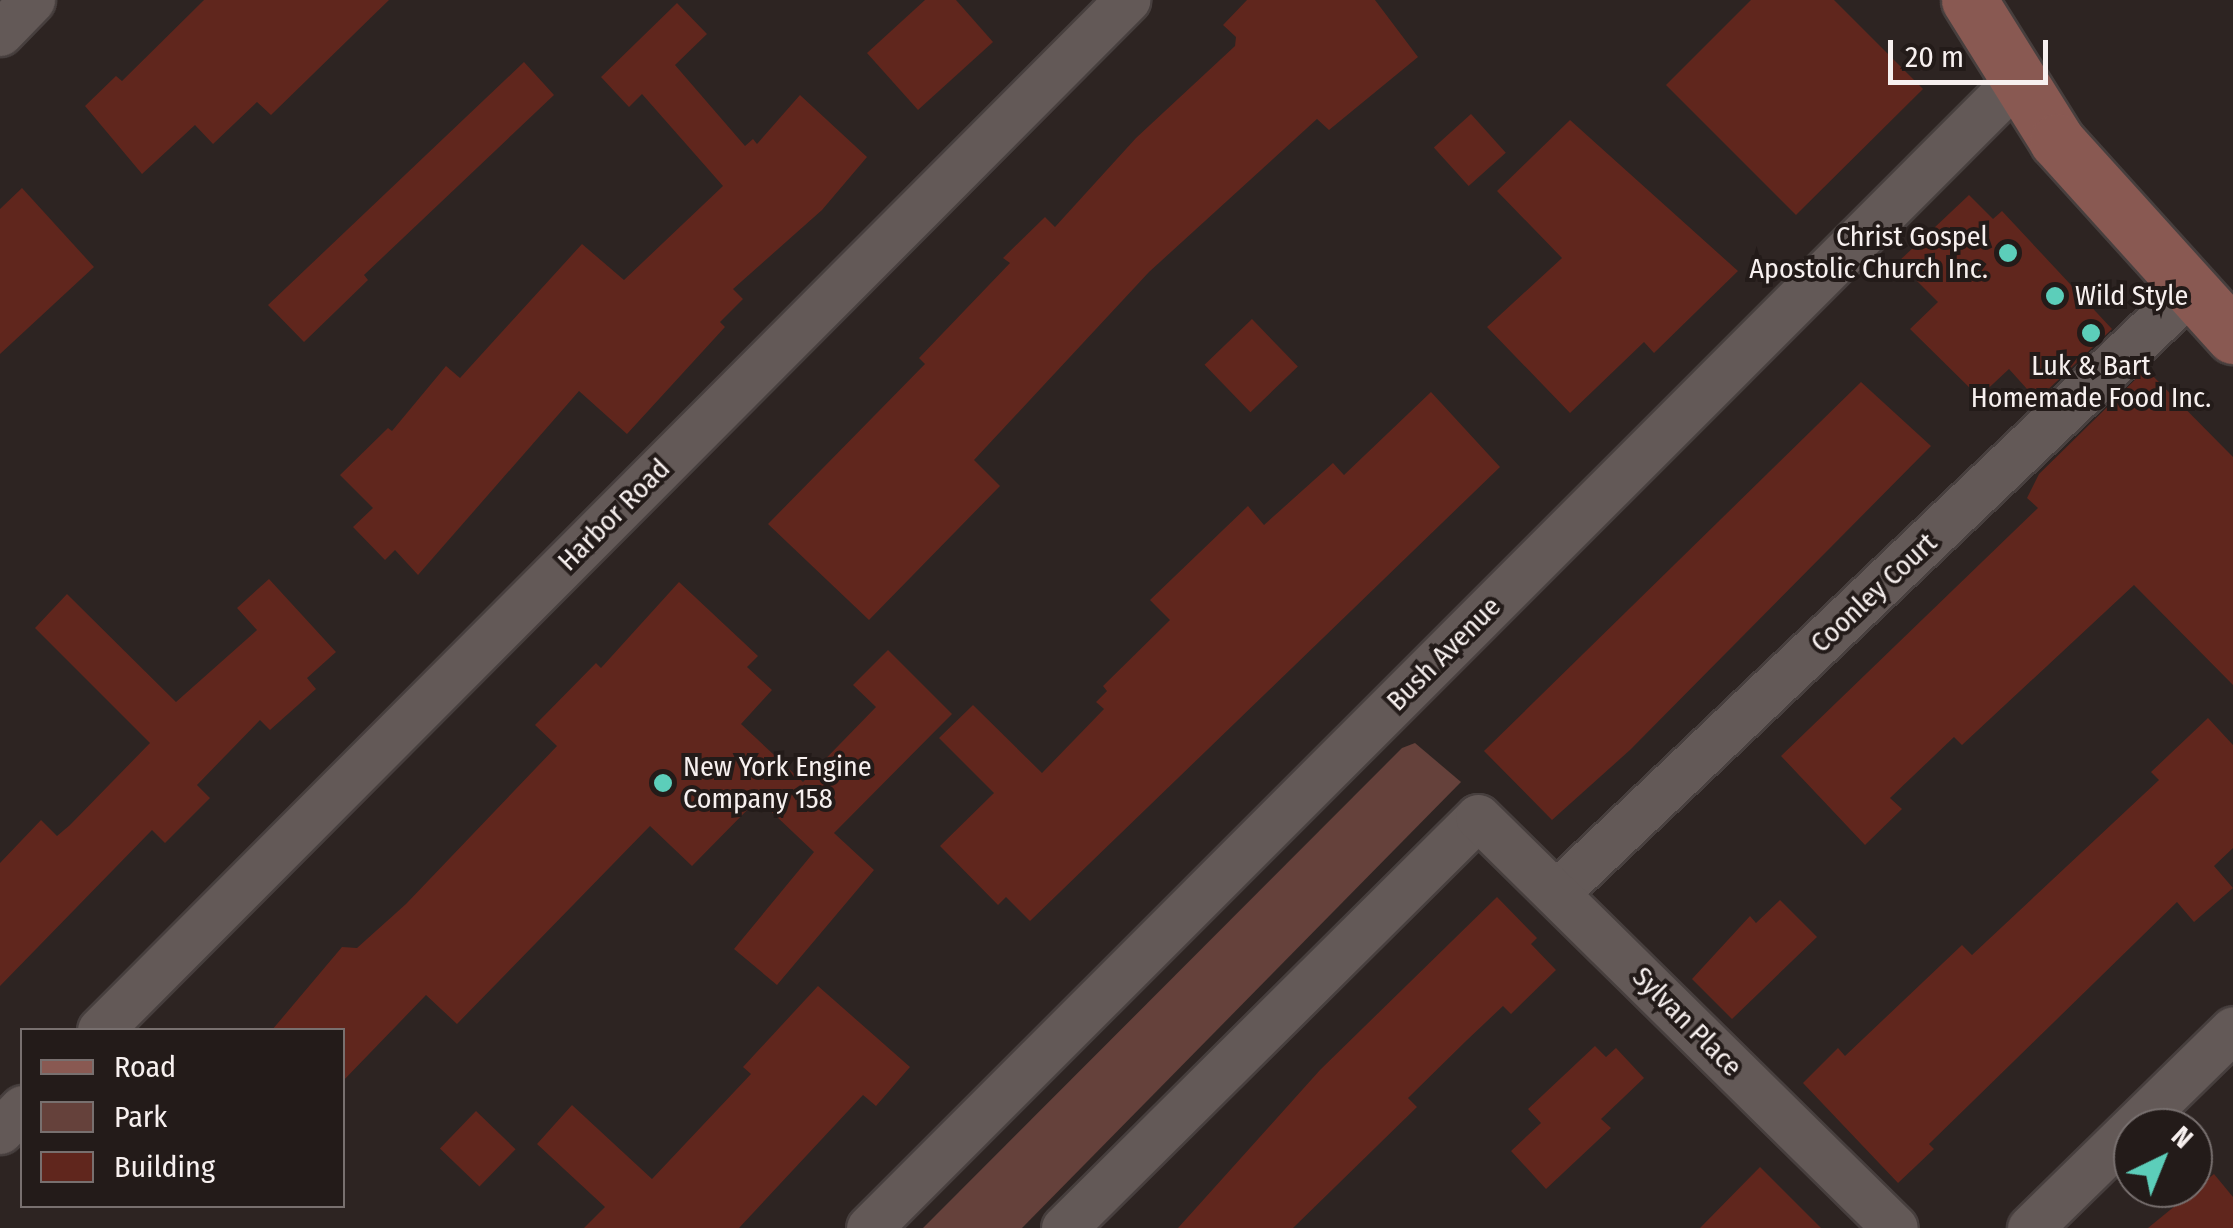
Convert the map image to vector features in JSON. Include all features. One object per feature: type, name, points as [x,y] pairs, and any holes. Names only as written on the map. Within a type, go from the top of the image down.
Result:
[{"type":"main road","points":[[1970,0],[2017,80],[2082,174],[2233,336]]},
{"type":"street","points":[[0,33],[32,0]]},
{"type":"street","name":"Harbor Road","points":[[102,1028],[1128,0]]},
{"type":"street","name":"Bush Avenue","points":[[869,1228],[2017,80]]},
{"type":"street","name":"Coonley Court","points":[[1556,894],[2190,291]]},
{"type":"street","name":"Sylvan Place","points":[[1064,1228],[1478,817],[1895,1228]]},
{"type":"street","points":[[2030,1228],[2233,1029]]},
{"type":"street","points":[[0,1130],[20,1110]]},
{"type":"green space","points":[[1415,743],[1461,782],[1022,1228],[923,1228],[1402,748]]},
{"type":"building","points":[[204,0],[389,0],[271,115],[257,102],[213,144],[195,125],[142,174],[85,106],[116,76],[122,81]]},
{"type":"building","points":[[925,0],[956,0],[993,42],[918,110],[867,53]]},
{"type":"building","points":[[1247,0],[1375,0],[1418,57],[1329,130],[1317,119],[1149,272],[974,460],[1000,486],[869,620],[768,524],[925,364],[919,358],[1010,263],[1003,258],[1045,217],[1055,227],[1136,138],[1235,46],[1236,37],[1223,25]]},
{"type":"building","points":[[1751,0],[1834,0],[1923,89],[1796,215],[1666,85]]},
{"type":"building","points":[[677,3],[707,34],[675,65],[745,146],[753,139],[757,144],[800,95],[867,157],[822,210],[733,289],[743,299],[720,322],[725,327],[627,434],[579,391],[418,575],[395,550],[385,560],[353,527],[373,508],[340,475],[388,428],[392,431],[446,366],[460,378],[582,244],[624,280],[723,186],[642,94],[629,107],[601,77]]},
{"type":"building","points":[[524,62],[554,95],[364,275],[368,280],[304,342],[268,305]]},
{"type":"building","points":[[1471,114],[1506,153],[1469,186],[1434,147]]},
{"type":"building","points":[[1570,120],[1738,271],[1654,353],[1644,342],[1570,413],[1487,327],[1562,258],[1497,191]]},
{"type":"building","points":[[22,188],[94,267],[0,354],[0,209]]},
{"type":"building","points":[[1969,195],[1993,219],[2002,211],[2112,329],[2037,400],[2009,369],[1979,397],[1910,329],[1938,302],[1898,262]]},
{"type":"building","points":[[1252,319],[1298,366],[1250,412],[1205,365]]},
{"type":"building","points":[[2146,369],[2233,457],[2233,685],[2134,585],[1962,745],[1954,737],[1890,798],[1902,809],[1865,845],[1781,756],[2038,508],[2027,498],[2039,474]]},
{"type":"building","points":[[1861,382],[1931,446],[1630,750],[1552,820],[1484,751]]},
{"type":"building","points":[[1431,392],[1500,467],[1030,921],[1006,897],[998,905],[940,846],[994,793],[939,738],[973,705],[1042,773],[1104,709],[1096,702],[1107,691],[1103,686],[1170,620],[1150,600],[1248,506],[1264,525],[1333,463],[1344,475]]},
{"type":"building","points":[[269,579],[336,652],[307,678],[316,689],[270,730],[260,720],[197,785],[210,798],[165,843],[152,830],[0,986],[0,863],[41,820],[57,836],[150,743],[35,628],[67,594],[176,702],[257,630],[237,608]]},
{"type":"building","points":[[679,582],[758,656],[747,667],[772,690],[741,724],[803,782],[876,707],[853,685],[888,650],[952,714],[834,833],[874,870],[777,985],[734,949],[814,852],[758,799],[692,866],[650,826],[457,1024],[426,995],[345,1079],[345,1028],[274,1028],[342,947],[357,948],[406,904],[557,746],[535,725],[596,663],[601,668]]},
{"type":"building","points":[[2208,718],[2233,745],[2233,848],[2214,866],[2233,888],[2194,922],[2177,902],[1929,1144],[1934,1149],[1898,1183],[1803,1083],[1838,1048],[1845,1056],[1962,945],[1972,955],[2159,780],[2151,772]]},
{"type":"building","points":[[1497,897],[1537,938],[1531,944],[1556,970],[1511,1014],[1503,1006],[1466,1041],[1408,1098],[1417,1107],[1293,1228],[1178,1228],[1320,1070]]},
{"type":"building","points":[[1780,900],[1817,937],[1732,1019],[1692,979],[1750,916],[1756,923]]},
{"type":"building","points":[[818,986],[910,1067],[876,1106],[863,1095],[739,1228],[584,1228],[605,1207],[537,1144],[572,1105],[652,1179],[751,1074],[743,1067]]},
{"type":"building","points":[[1595,1046],[1606,1057],[1616,1048],[1644,1078],[1601,1119],[1611,1128],[1546,1189],[1511,1151],[1541,1123],[1528,1109]]},
{"type":"building","points":[[476,1111],[516,1149],[479,1187],[440,1148]]},
{"type":"building","points":[[1760,1167],[1821,1228],[1700,1228]]},
{"type":"building","points":[[2213,1175],[2233,1197],[2233,1228],[2148,1228],[2172,1208],[2213,1208]]},
{"type":"place","name":"Christ Gospel Apostolic Church Inc.","points":[[2008,253]]},
{"type":"place","name":"Wild Style","points":[[2055,296]]},
{"type":"place","name":"Luk & Bart Homemade Food Inc.","points":[[2091,333]]},
{"type":"place","name":"New York Engine Company 158","points":[[663,783]]}]
